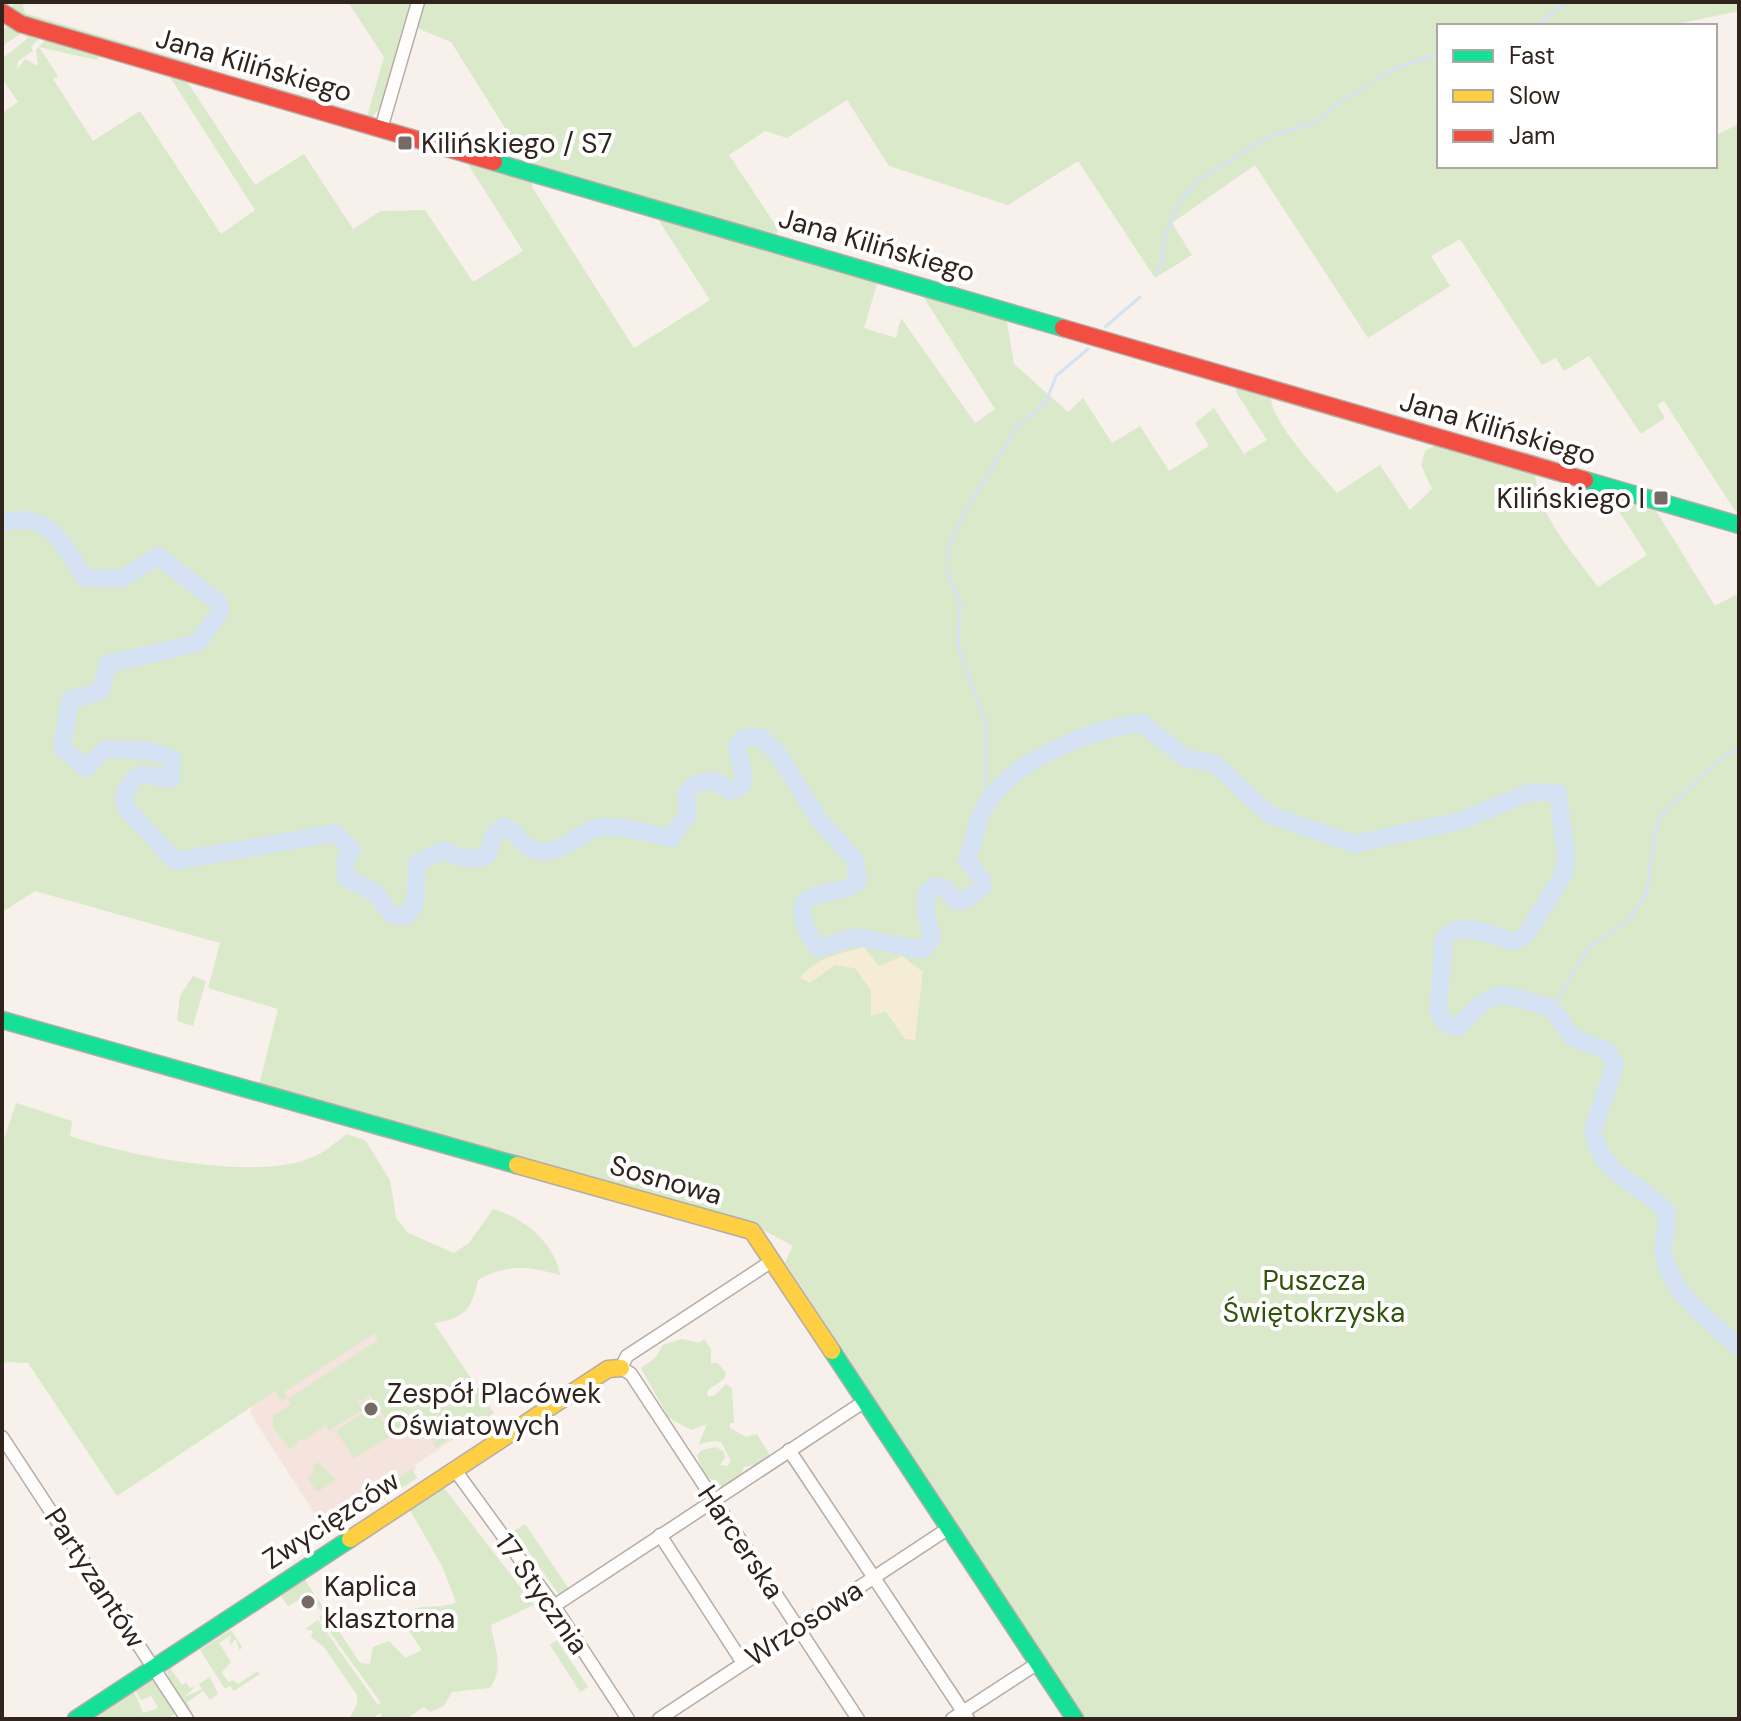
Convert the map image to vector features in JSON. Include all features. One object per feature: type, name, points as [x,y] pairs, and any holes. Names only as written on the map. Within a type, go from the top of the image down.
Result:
[{"type":"street","points":[[381,129],[418,2]]},
{"type":"street","name":"Jana Kilińskiego","points":[[2,12],[21,24],[1739,525]]},
{"type":"street","name":"Sosnowa","points":[[2,1020],[752,1231],[1075,1719]]},
{"type":"street","name":"Zwycięzców","points":[[76,1719],[608,1369],[621,1368],[627,1356],[772,1261]]},
{"type":"street","name":"Harcerska","points":[[621,1368],[631,1374],[858,1719]]},
{"type":"street","points":[[554,1606],[865,1401]]},
{"type":"street","name":"Partyzantów","points":[[2,1437],[187,1719]]},
{"type":"street","points":[[789,1450],[961,1717],[1038,1663]]},
{"type":"street","name":"17 Stycznia","points":[[455,1470],[554,1606],[628,1719]]},
{"type":"street","name":"Wrzosowa","points":[[659,1719],[949,1528]]},
{"type":"street","points":[[660,1535],[743,1663]]},
{"type":"shaded area","name":"Zespół Placówek Oświatowych","points":[[415,1295],[494,1413],[457,1424],[448,1431],[454,1439],[415,1465],[416,1469],[325,1530],[250,1413],[253,1405]]},
{"type":"green space","points":[[14,2],[22,2],[25,13],[192,63],[190,68],[19,19],[11,9]]},
{"type":"green space","points":[[348,2],[410,2],[380,108],[370,120],[366,120],[384,57]]},
{"type":"green space","points":[[423,2],[1739,2],[1739,11],[1677,24],[1437,24],[1437,168],[1717,168],[1717,135],[1739,124],[1739,517],[1664,401],[1657,405],[1665,418],[1641,434],[1589,356],[1564,371],[1556,358],[1542,365],[1460,239],[1431,256],[1450,286],[1368,338],[1255,165],[1172,223],[1192,255],[1155,278],[1078,161],[1008,205],[889,166],[847,100],[787,138],[765,131],[729,155],[778,229],[776,236],[529,166],[451,42],[415,27]]},
{"type":"green space","name":"Puszcza Świętokrzyska","points":[[11,25],[42,35],[31,47],[33,51],[18,61],[17,70],[25,59],[38,66],[36,50],[48,37],[100,51],[97,60],[39,47],[58,76],[53,79],[93,141],[140,111],[221,234],[255,210],[168,74],[184,77],[255,185],[304,154],[353,229],[381,211],[425,210],[473,282],[523,251],[466,161],[532,179],[532,187],[634,348],[710,300],[656,216],[878,280],[864,328],[896,338],[901,318],[975,423],[995,409],[921,293],[1006,317],[1014,364],[1068,412],[1083,398],[1112,443],[1140,426],[1169,471],[1209,446],[1195,423],[1214,408],[1244,454],[1267,440],[1236,392],[1236,383],[1271,394],[1272,405],[1286,431],[1337,493],[1380,465],[1410,510],[1432,489],[1421,465],[1425,451],[1440,443],[1535,474],[1550,520],[1598,587],[1647,555],[1610,497],[1656,511],[1715,606],[1739,593],[1739,1719],[1083,1719],[785,1262],[793,1246],[759,1228],[259,1085],[278,1009],[208,988],[220,943],[35,891],[2,912],[2,113],[18,102],[2,78],[2,59],[28,38],[22,33],[2,46],[2,29]],"holes":[[[835,965],[879,966],[905,1039],[856,968]]]},
{"type":"green space","points":[[193,976],[206,981],[193,1026],[177,1021],[180,996]]},
{"type":"green space","points":[[16,1103],[72,1121],[70,1136],[125,1151],[191,1163],[258,1167],[287,1164],[316,1156],[347,1134],[365,1140],[390,1180],[396,1218],[408,1233],[454,1253],[469,1243],[493,1209],[515,1218],[536,1233],[552,1252],[560,1275],[519,1268],[499,1271],[478,1280],[473,1298],[460,1315],[434,1323],[494,1413],[459,1436],[459,1430],[453,1429],[452,1437],[436,1448],[433,1443],[438,1439],[432,1441],[429,1437],[435,1433],[428,1435],[423,1420],[401,1433],[395,1433],[370,1395],[360,1401],[355,1397],[362,1410],[329,1431],[326,1425],[303,1441],[301,1439],[290,1450],[273,1428],[273,1416],[291,1404],[288,1399],[378,1340],[375,1333],[284,1392],[287,1398],[282,1401],[275,1391],[117,1496],[28,1363],[2,1362],[2,1145]]},
{"type":"green space","points":[[682,1339],[699,1343],[704,1339],[711,1349],[711,1363],[718,1363],[726,1373],[724,1379],[708,1390],[707,1396],[714,1396],[726,1384],[732,1388],[734,1423],[730,1423],[730,1428],[746,1437],[757,1434],[771,1457],[760,1464],[744,1467],[739,1479],[723,1487],[703,1474],[697,1455],[702,1450],[716,1447],[724,1452],[725,1458],[720,1465],[727,1466],[731,1461],[721,1442],[699,1444],[707,1424],[691,1430],[669,1418],[641,1368],[656,1357],[663,1345]]},
{"type":"green space","points":[[368,1398],[392,1435],[354,1459],[336,1431],[366,1411],[362,1403]]},
{"type":"green space","points":[[318,1462],[336,1480],[317,1492],[307,1477],[315,1472],[312,1466]]},
{"type":"green space","points":[[412,1469],[417,1478],[369,1509],[364,1509],[363,1502]]},
{"type":"green space","points":[[444,1488],[534,1605],[491,1625],[498,1665],[490,1688],[452,1692],[444,1706],[430,1712],[423,1707],[407,1719],[381,1719],[381,1713],[371,1719],[349,1719],[357,1704],[357,1695],[324,1647],[311,1637],[313,1631],[305,1629],[318,1620],[378,1705],[381,1703],[319,1617],[323,1614],[309,1594],[288,1606],[281,1596],[305,1580],[360,1663],[370,1664],[373,1647],[389,1641],[405,1658],[422,1650],[407,1628],[405,1615],[416,1608],[456,1602],[442,1566],[410,1510]]},
{"type":"green space","points":[[525,1524],[569,1589],[560,1596],[514,1531]]},
{"type":"green space","points":[[231,1630],[242,1647],[240,1650],[236,1639],[229,1646],[231,1635],[219,1643],[231,1662],[222,1672],[228,1682],[233,1680],[238,1684],[258,1671],[260,1674],[234,1691],[230,1686],[225,1689],[200,1650]]},
{"type":"green space","points":[[557,1640],[588,1687],[580,1692],[550,1645]]},
{"type":"green space","points":[[170,1668],[182,1685],[186,1683],[190,1688],[195,1687],[184,1697],[202,1689],[199,1684],[210,1677],[218,1694],[210,1700],[203,1691],[187,1702],[191,1709],[173,1689],[167,1672]]},
{"type":"green space","points":[[154,1679],[176,1713],[168,1719],[94,1719],[134,1692],[143,1713],[158,1708],[151,1696],[141,1700],[136,1691]]},
{"type":"sand","points":[[864,947],[879,966],[902,956],[923,972],[915,1040],[905,1039],[887,1011],[871,1016],[871,991],[855,968],[835,965],[810,983],[800,978],[821,961]]},
{"type":"waterway","points":[[1539,24],[1567,2]]},
{"type":"waterway","points":[[1373,81],[1399,67],[1437,55]]},
{"type":"waterway","points":[[1156,275],[1161,266],[1165,235],[1182,198],[1197,181],[1268,137],[1314,123],[1340,102],[1368,86]]},
{"type":"waterway","points":[[1105,327],[1140,297]]},
{"type":"waterway","points":[[947,561],[949,545],[968,507],[1017,427],[1046,402],[1056,376],[1088,349]]},
{"type":"waterway","points":[[2,523],[18,520],[43,525],[61,542],[85,578],[122,579],[158,556],[219,603],[220,612],[198,643],[108,664],[101,691],[70,700],[62,748],[86,768],[106,749],[152,751],[172,759],[171,779],[138,776],[124,797],[127,809],[175,861],[335,833],[352,850],[345,861],[346,878],[374,892],[392,915],[406,916],[415,903],[417,863],[443,850],[470,859],[487,855],[495,833],[503,827],[538,851],[565,846],[587,832],[602,827],[671,838],[688,814],[686,795],[693,785],[712,780],[731,791],[742,786],[744,780],[737,746],[744,738],[760,737],[776,751],[820,821],[855,860],[858,882],[842,890],[816,895],[804,905],[803,920],[819,948],[856,937],[922,950],[932,939],[926,913],[926,894],[934,886],[945,888],[956,901],[964,901],[982,887],[982,879],[967,860],[981,814],[996,791],[1013,775],[1054,750],[1122,726],[1142,723],[1185,758],[1214,763],[1270,815],[1354,844],[1460,821],[1530,792],[1558,793],[1566,855],[1564,874],[1526,935],[1514,942],[1468,929],[1451,933],[1444,939],[1438,1011],[1447,1025],[1459,1027],[1491,998],[1509,996],[1552,1008],[1572,1037],[1607,1051],[1615,1065],[1593,1130],[1598,1146],[1613,1169],[1666,1211],[1664,1255],[1675,1283],[1683,1295],[1739,1348]]},
{"type":"waterway","points":[[946,568],[960,602],[958,648],[986,723],[985,807]]},
{"type":"waterway","points":[[1552,1008],[1589,947],[1628,921],[1646,894],[1658,819],[1720,759],[1739,748]]},
{"type":"traffic: fast","points":[[494,162],[1063,328]]},
{"type":"traffic: fast","points":[[1585,480],[1739,525]]},
{"type":"traffic: fast","points":[[2,1020],[517,1165]]},
{"type":"traffic: fast","points":[[832,1351],[1075,1719]]},
{"type":"traffic: fast","points":[[76,1719],[350,1539]]},
{"type":"traffic: slow","points":[[517,1165],[752,1231],[832,1351]]},
{"type":"traffic: slow","points":[[350,1539],[608,1369],[621,1368]]},
{"type":"traffic: jam","points":[[2,12],[21,24],[494,162]]},
{"type":"traffic: jam","points":[[1063,328],[1585,480]]},
{"type":"place","name":"Kilińskiego / S7","points":[[405,143]]},
{"type":"place","name":"Kilińskiego I","points":[[1661,498]]},
{"type":"place","name":"Zespół Placówek Oświatowych","points":[[371,1409]]},
{"type":"place","name":"Kaplica klasztorna","points":[[308,1602]]}]
